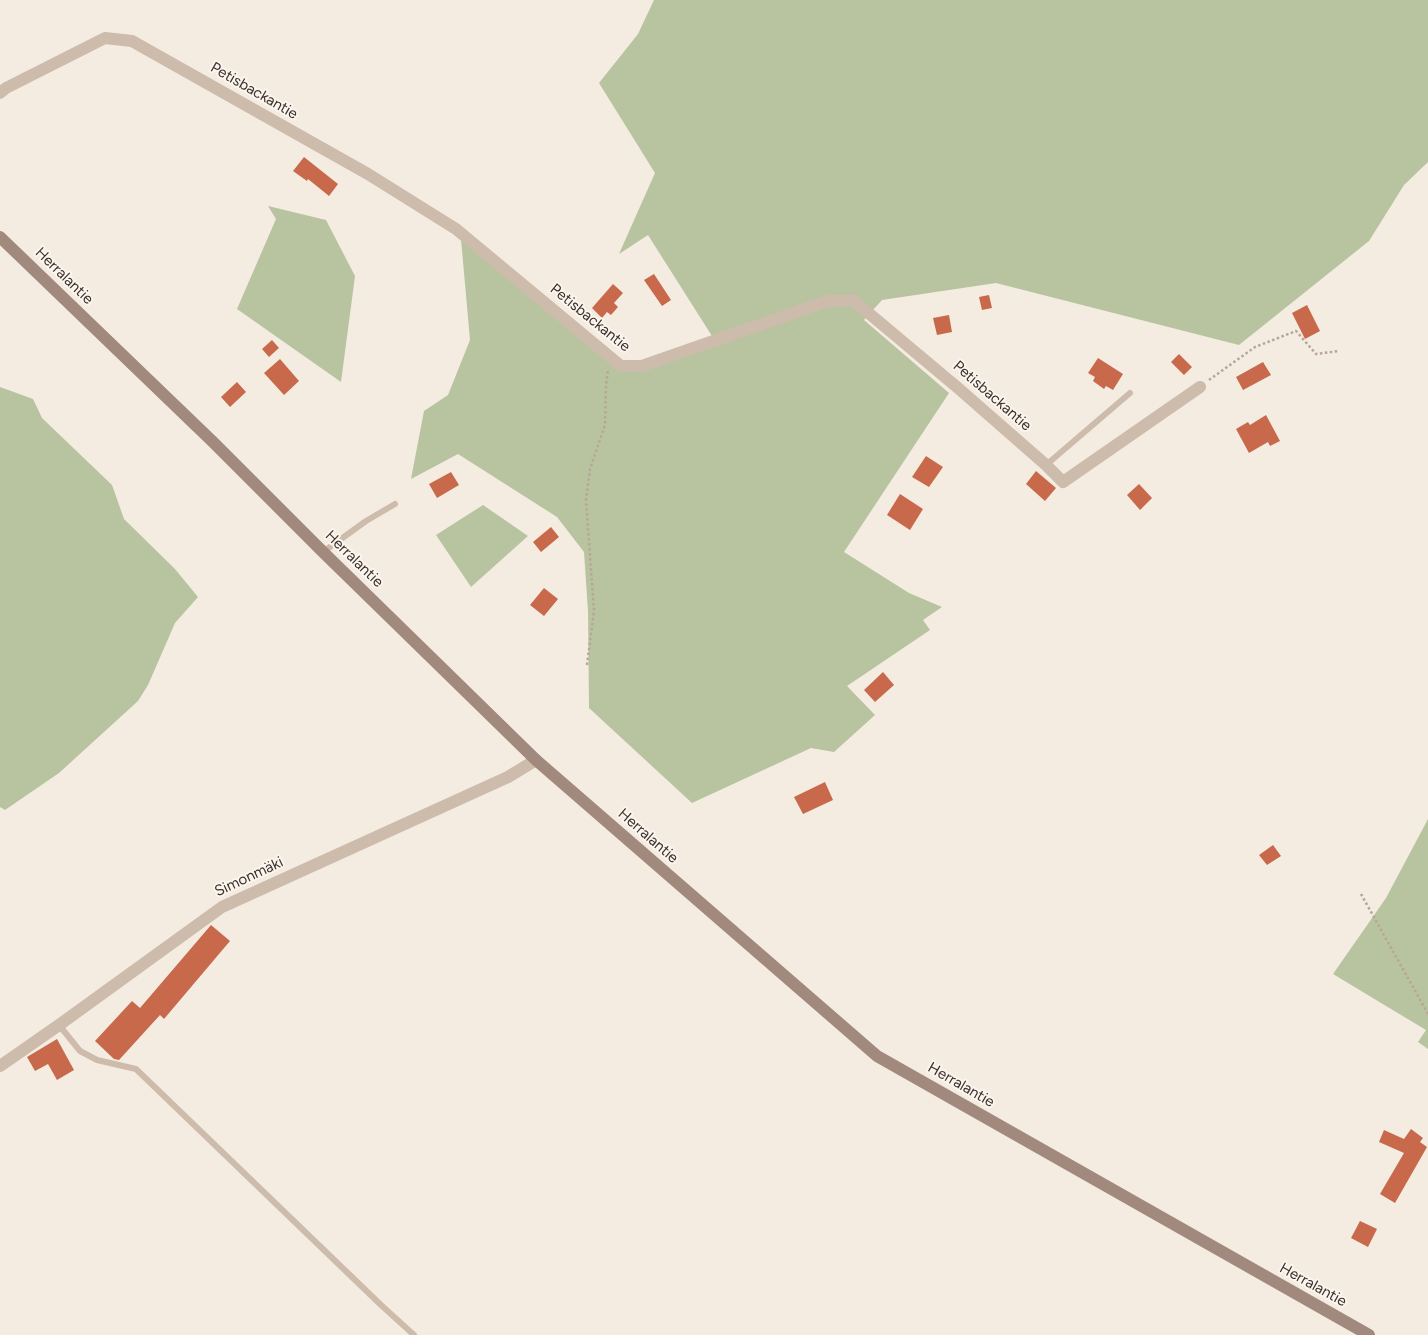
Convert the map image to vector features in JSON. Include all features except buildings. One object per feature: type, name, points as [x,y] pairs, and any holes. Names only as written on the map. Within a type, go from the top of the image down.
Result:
[{"type":"street","name":"Petisbackantie","points":[[0,93],[6,88],[105,38],[132,41],[368,174],[456,229],[620,366],[642,366],[828,300],[853,300],[1046,464],[1063,482],[1200,387]]},
{"type":"street","name":"Herralantie","points":[[0,237],[213,442],[536,760],[877,1056],[1369,1335]]},
{"type":"street","name":"Simonmäki","points":[[0,1066],[222,907],[508,777],[536,760]]},
{"type":"lane","points":[[1046,464],[1130,392]]},
{"type":"lane","points":[[323,552],[366,521],[395,504]]},
{"type":"lane","points":[[59,1025],[80,1051],[98,1060],[136,1069],[414,1335]]},
{"type":"path","points":[[1200,387],[1255,347],[1296,331],[1316,354],[1339,351]]},
{"type":"path","points":[[587,665],[594,611],[586,500],[590,469],[605,424],[606,385],[610,357]]},
{"type":"path","points":[[1361,894],[1428,1014]]},
{"type":"green space","points":[[654,0],[1428,0],[1428,162],[1404,185],[1369,241],[1239,345],[996,283],[882,300],[864,320],[949,393],[844,552],[909,593],[942,607],[923,620],[930,630],[847,686],[875,715],[834,752],[811,748],[692,803],[589,708],[588,611],[584,552],[557,517],[458,454],[411,479],[424,411],[448,395],[470,340],[461,239],[620,370],[717,344],[648,235],[619,254],[655,173],[599,83],[638,34]]},
{"type":"green space","points":[[268,206],[326,220],[355,276],[341,382],[237,309],[276,219]]},
{"type":"green space","points":[[0,387],[33,399],[42,418],[112,485],[124,519],[175,569],[198,597],[175,623],[148,685],[138,701],[59,773],[5,810],[0,807]]},
{"type":"green space","points":[[483,505],[528,536],[471,587],[436,535]]},
{"type":"green space","points":[[1428,819],[1428,1049],[1418,1042],[1426,1030],[1333,974],[1386,898]]}]
